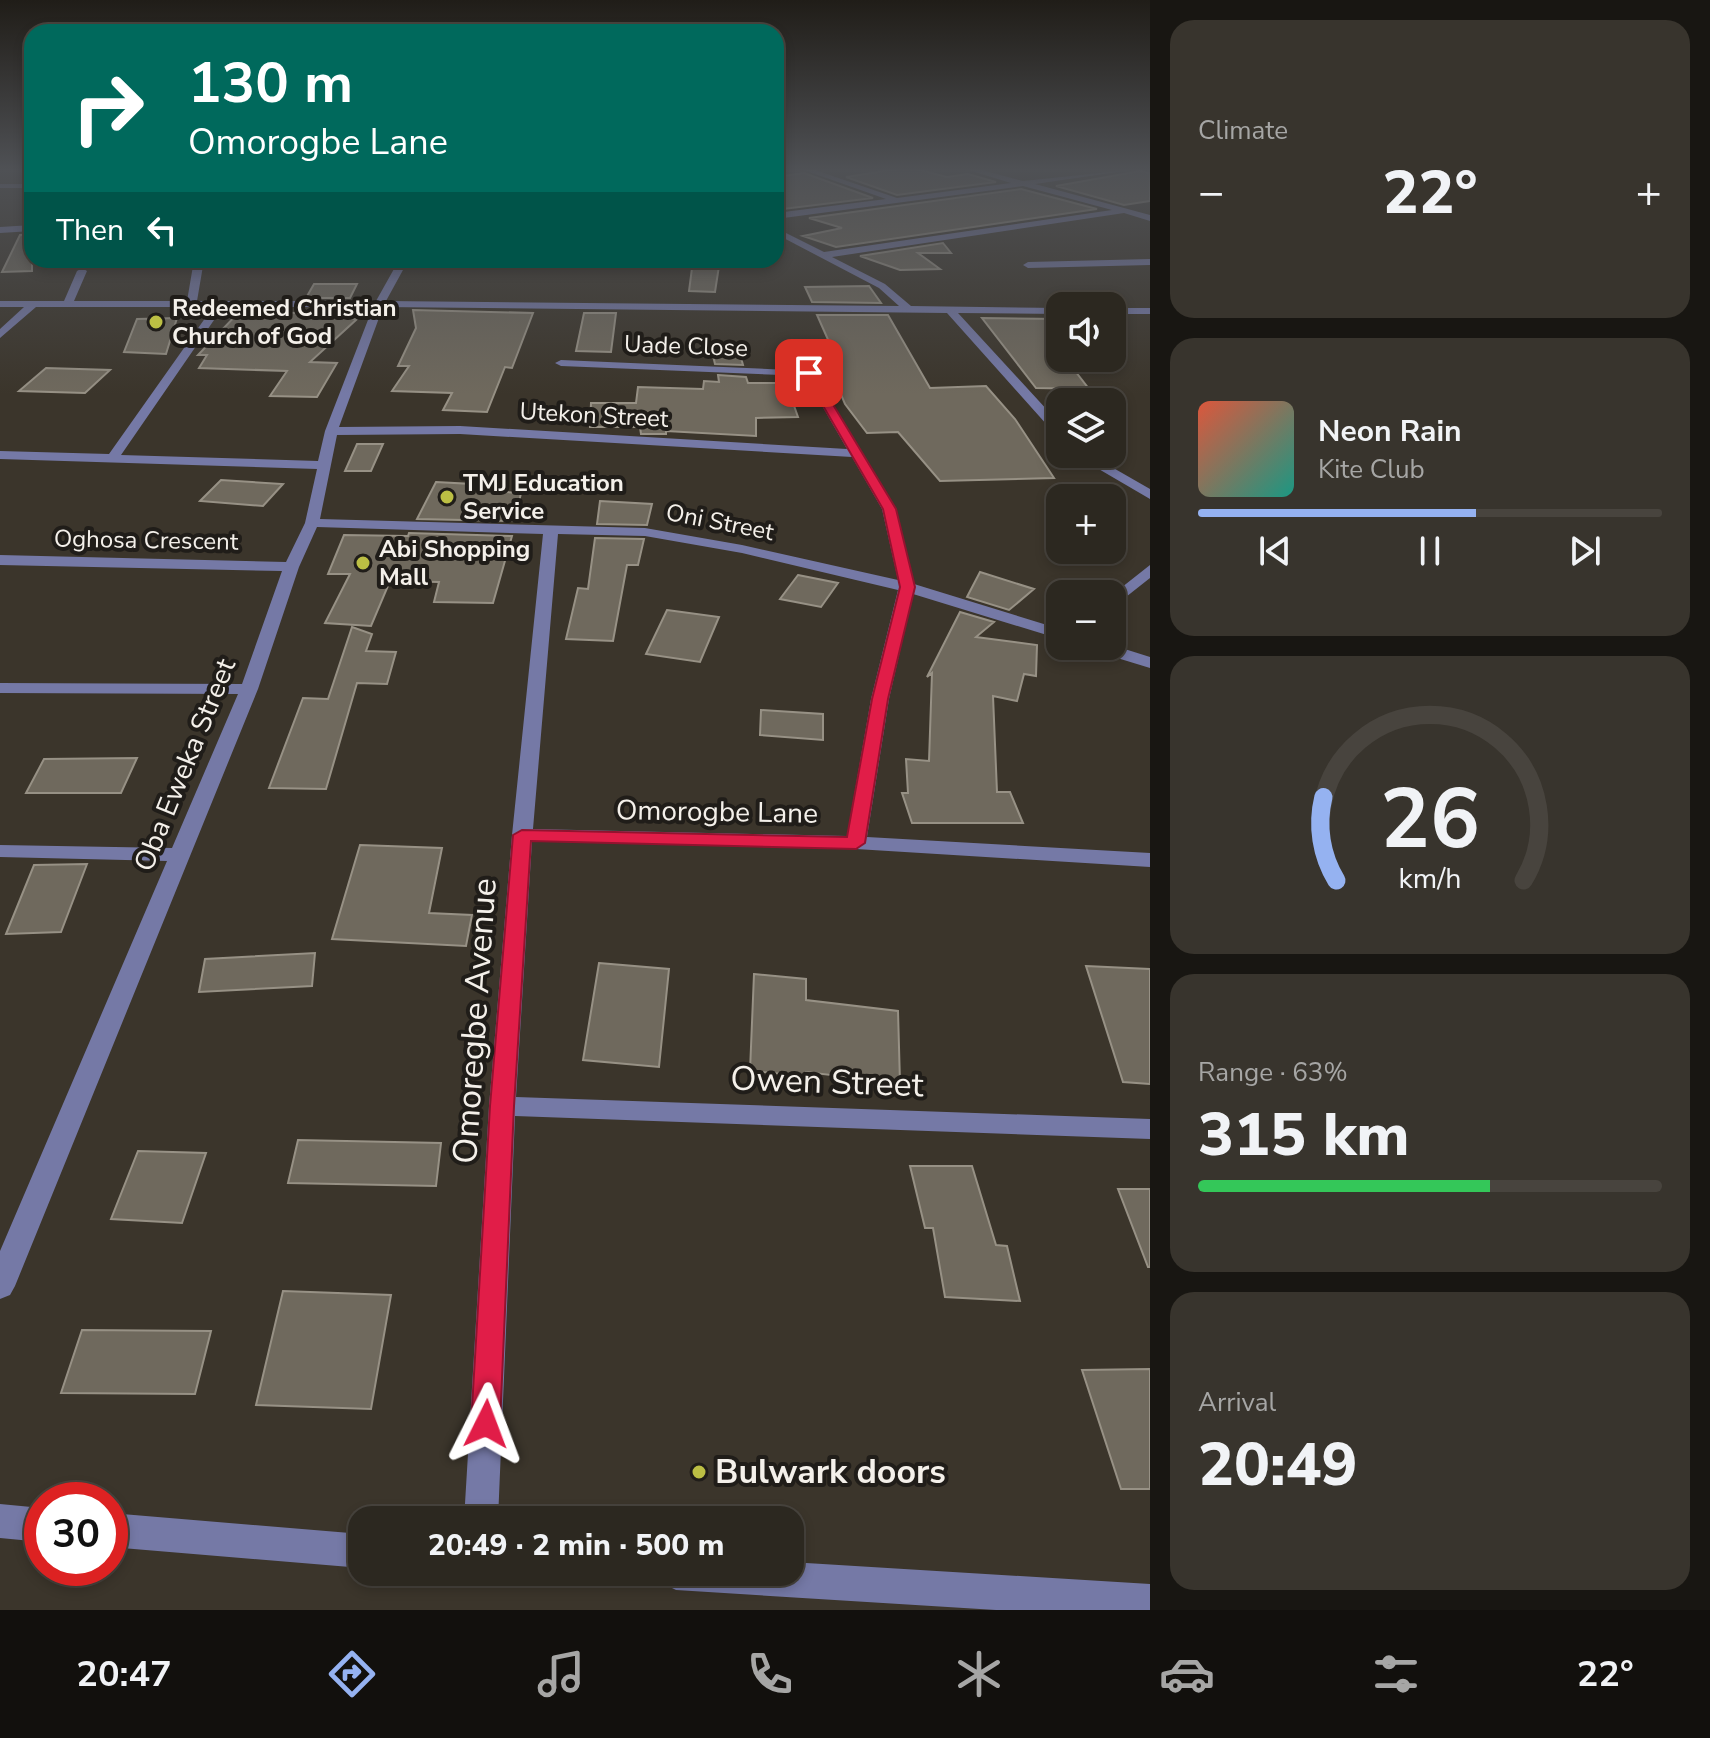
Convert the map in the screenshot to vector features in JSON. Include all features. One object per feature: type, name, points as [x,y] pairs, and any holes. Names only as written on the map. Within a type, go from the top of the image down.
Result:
[{"type":"street","points":[[803,244],[882,286],[910,311]]},
{"type":"street","points":[[825,255],[899,244]]},
{"type":"street","points":[[1028,265],[1150,262]]},
{"type":"street","points":[[191,304],[198,268]]},
{"type":"street","name":"Oba Eweka Street","points":[[0,1286],[249,689],[291,567],[312,523],[331,431],[379,304],[400,268]]},
{"type":"street","points":[[68,304],[82,271]]},
{"type":"street","points":[[0,304],[379,304],[1046,311]]},
{"type":"street","points":[[0,335],[33,304]]},
{"type":"street","points":[[112,459],[220,304]]},
{"type":"street","points":[[951,311],[1046,416]]},
{"type":"street","points":[[1126,311],[1150,311]]},
{"type":"street","name":"Uade Close","points":[[561,363],[809,373],[855,453]]},
{"type":"street","name":"Utekon Street","points":[[331,431],[460,430],[855,453]]},
{"type":"street","points":[[855,453],[889,509],[907,587],[880,699],[856,843]]},
{"type":"street","points":[[0,455],[324,465]]},
{"type":"street","points":[[1104,468],[1150,495]]},
{"type":"street","name":"Oni Street","points":[[312,523],[645,532],[742,549],[907,587],[1046,630]]},
{"type":"street","name":"Omoregbe Avenue","points":[[482,1506],[502,1106],[522,835],[551,528]]},
{"type":"street","name":"Oghosa Crescent","points":[[0,560],[291,567]]},
{"type":"street","points":[[1126,591],[1150,570]]},
{"type":"street","points":[[1126,655],[1150,663]]},
{"type":"street","points":[[0,688],[249,689]]},
{"type":"street","name":"Omorogbe Lane","points":[[522,835],[856,843],[1150,860]]},
{"type":"street","points":[[0,851],[179,855]]},
{"type":"street","name":"Owen Street","points":[[502,1106],[1150,1129]]},
{"type":"street","points":[[0,1521],[24,1523]]},
{"type":"street","points":[[128,1532],[348,1550]]},
{"type":"street","points":[[804,1580],[1150,1602]]},
{"type":"building","points":[[16,244],[24,244],[24,268],[32,268],[32,271],[2,272]]},
{"type":"building","points":[[827,244],[856,244],[836,247]]},
{"type":"building","points":[[936,244],[944,244],[951,253],[918,253],[940,269],[900,270],[860,256]]},
{"type":"building","points":[[692,268],[719,268],[715,292],[689,291]]},
{"type":"building","points":[[314,284],[357,284],[350,298],[306,298]]},
{"type":"building","points":[[869,286],[881,303],[812,302],[805,287]]},
{"type":"building","points":[[299,310],[345,310],[341,318],[357,319],[310,362],[337,363],[317,397],[270,396],[287,371],[199,368],[207,355],[198,355],[240,311],[298,313]]},
{"type":"building","points":[[413,310],[533,313],[512,368],[505,367],[487,412],[443,410],[452,393],[392,391],[409,366],[398,366],[416,328]]},
{"type":"building","points":[[584,313],[616,313],[611,352],[576,351]]},
{"type":"building","points":[[817,315],[888,315],[930,388],[986,386],[1015,419],[1054,478],[940,481],[898,432],[867,433],[845,404],[827,362],[838,362]]},
{"type":"building","points":[[177,318],[166,354],[124,352],[137,319]]},
{"type":"building","points":[[982,318],[1046,319],[1046,372],[1076,372],[1088,388],[1036,388]]},
{"type":"building","points":[[711,347],[738,347],[743,365],[715,364]]},
{"type":"building","points":[[46,368],[110,370],[85,393],[19,391]]},
{"type":"building","points":[[718,375],[746,377],[748,383],[786,383],[798,417],[756,418],[756,436],[666,431],[666,434],[641,434],[640,427],[590,427],[591,403],[636,403],[638,387],[703,389],[704,381],[719,382]]},
{"type":"building","points":[[357,444],[383,444],[371,471],[345,471]]},
{"type":"building","points":[[221,480],[283,484],[263,506],[200,501]]},
{"type":"building","points":[[436,482],[472,484],[469,490],[521,493],[515,521],[417,519]]},
{"type":"building","points":[[600,501],[652,504],[647,525],[597,524]]},
{"type":"building","points":[[409,533],[512,536],[493,603],[434,602],[439,582],[390,581],[371,626],[325,623],[350,574],[328,574],[344,535],[408,536]]},
{"type":"building","points":[[595,538],[644,539],[638,565],[627,565],[613,641],[566,639],[578,588],[588,589]]},
{"type":"building","points":[[980,572],[1034,589],[1009,610],[967,597]]},
{"type":"building","points":[[798,575],[838,583],[821,607],[780,599]]},
{"type":"building","points":[[667,610],[719,617],[700,662],[646,654]]},
{"type":"building","points":[[960,612],[994,622],[976,637],[1037,645],[1036,676],[1024,674],[1017,701],[993,696],[997,792],[1010,792],[1023,823],[912,823],[902,793],[908,793],[906,759],[929,761],[932,673],[927,677]]},
{"type":"building","points":[[352,627],[372,634],[366,651],[396,652],[387,684],[357,683],[326,789],[269,788],[303,698],[328,699]]},
{"type":"building","points":[[761,710],[823,714],[823,740],[760,735]]},
{"type":"building","points":[[137,758],[121,793],[26,793],[44,759]]},
{"type":"building","points":[[360,845],[442,848],[429,913],[472,915],[466,946],[332,939]]},
{"type":"building","points":[[87,864],[61,932],[6,934],[34,865]]},
{"type":"building","points":[[315,953],[312,986],[199,992],[205,959]]},
{"type":"building","points":[[599,963],[669,969],[659,1067],[583,1060]]},
{"type":"building","points":[[1086,966],[1150,969],[1150,1084],[1123,1082]]},
{"type":"building","points":[[754,974],[806,979],[806,1000],[898,1011],[900,1083],[806,1072],[806,1076],[750,1071]]},
{"type":"building","points":[[298,1140],[441,1143],[436,1186],[288,1183]]},
{"type":"building","points":[[138,1151],[206,1153],[182,1223],[111,1219]]},
{"type":"building","points":[[910,1166],[972,1166],[996,1245],[1007,1246],[1020,1301],[945,1297],[933,1228],[925,1228]]},
{"type":"building","points":[[1118,1189],[1150,1189],[1150,1267],[1148,1267]]},
{"type":"building","points":[[283,1291],[391,1295],[371,1409],[256,1405]]},
{"type":"building","points":[[82,1330],[211,1331],[195,1394],[61,1393]]},
{"type":"building","points":[[1150,1369],[1150,1489],[1121,1489],[1082,1370]]},
{"type":"place","name":"Redeemed Christian Church of God","points":[[156,322]]},
{"type":"place","name":"TMJ Education Service","points":[[447,497]]},
{"type":"place","name":"Abi Shopping Mall","points":[[363,563]]},
{"type":"place","name":"Bulwark doors","points":[[699,1472]]},
{"type":"route","points":[[486,1424],[502,1106],[522,835],[856,843],[880,699],[907,587],[889,509],[809,373]]}]
